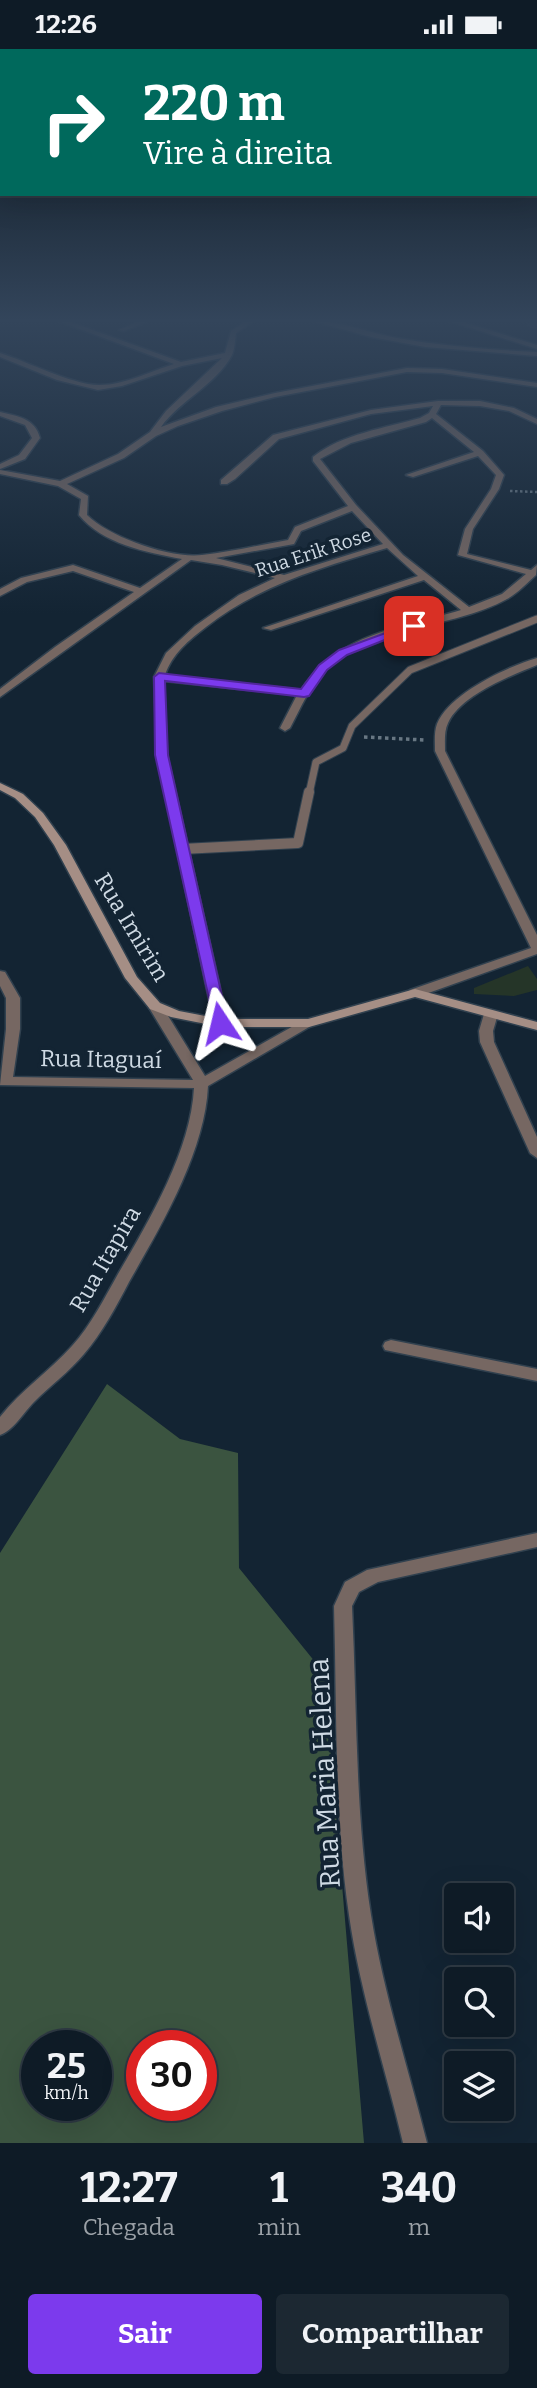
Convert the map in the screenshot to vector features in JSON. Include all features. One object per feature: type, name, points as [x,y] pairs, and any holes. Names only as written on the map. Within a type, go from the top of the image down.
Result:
[{"type":"street","points":[[0,469],[22,457],[36,438],[30,424],[14,419]]},
{"type":"street","points":[[153,434],[161,419]]},
{"type":"street","points":[[61,484],[121,456],[153,434],[190,419]]},
{"type":"street","points":[[224,482],[240,473],[267,443],[276,437],[345,419]]},
{"type":"street","points":[[426,419],[334,447],[319,455],[317,463],[389,545],[424,577],[467,610]]},
{"type":"street","points":[[438,419],[480,453],[500,475],[494,491],[469,529],[461,555],[535,571]]},
{"type":"street","points":[[410,474],[480,453]]},
{"type":"street","points":[[0,469],[61,484],[85,498],[83,515],[97,530],[187,559],[202,559],[291,542],[298,529],[353,507]]},
{"type":"street","name":"Rua Erik Rose","points":[[159,677],[165,658],[210,618],[248,593],[281,577],[389,545]]},
{"type":"street","points":[[0,694],[58,649],[187,559]]},
{"type":"street","points":[[202,559],[281,577]]},
{"type":"street","points":[[0,593],[24,580],[73,568],[141,591]]},
{"type":"street","points":[[285,727],[304,693],[323,667],[343,653],[393,633],[502,599],[535,571]]},
{"type":"street","points":[[268,628],[424,577]]},
{"type":"street","points":[[415,993],[537,949],[440,751],[440,741],[444,720],[465,699],[537,661]]},
{"type":"street","points":[[220,1023],[162,755],[159,677],[304,693]]},
{"type":"street","name":"Rua Imirim","points":[[0,786],[19,796],[39,815],[60,845],[131,978],[155,1006],[220,1023],[309,1023],[415,993]]},
{"type":"street","points":[[0,975],[13,999],[13,1029],[3,1080]]},
{"type":"street","points":[[415,993],[537,1026]]},
{"type":"street","points":[[155,1006],[201,1084],[309,1023]]},
{"type":"street","points":[[491,1014],[486,1031],[487,1042],[537,1153]]},
{"type":"street","name":"Rua Itaguaí","points":[[3,1080],[201,1084]]},
{"type":"street","name":"Rua Itapira","points":[[0,1429],[11,1414],[79,1348],[125,1280],[160,1210],[184,1153],[197,1116],[201,1084]]},
{"type":"street","points":[[391,1346],[537,1375]]},
{"type":"street","name":"Rua Maria Helena","points":[[415,2143],[360,1916],[343,1607],[352,1587],[374,1575],[537,1540]]},
{"type":"lane","points":[[182,849],[298,843],[316,762],[343,747],[352,726],[410,670],[537,619]]},
{"type":"path","points":[[494,491],[537,492]]},
{"type":"path","points":[[348,736],[440,741]]},
{"type":"green space","points":[[528,966],[537,979],[537,990],[514,996],[474,994],[474,988]]},
{"type":"green space","points":[[107,1384],[180,1439],[238,1453],[239,1568],[324,1673],[364,2143],[0,2143],[0,1553]]},
{"type":"route","points":[[220,1023],[162,755],[159,677],[304,693],[323,667],[343,653],[414,626]]}]
